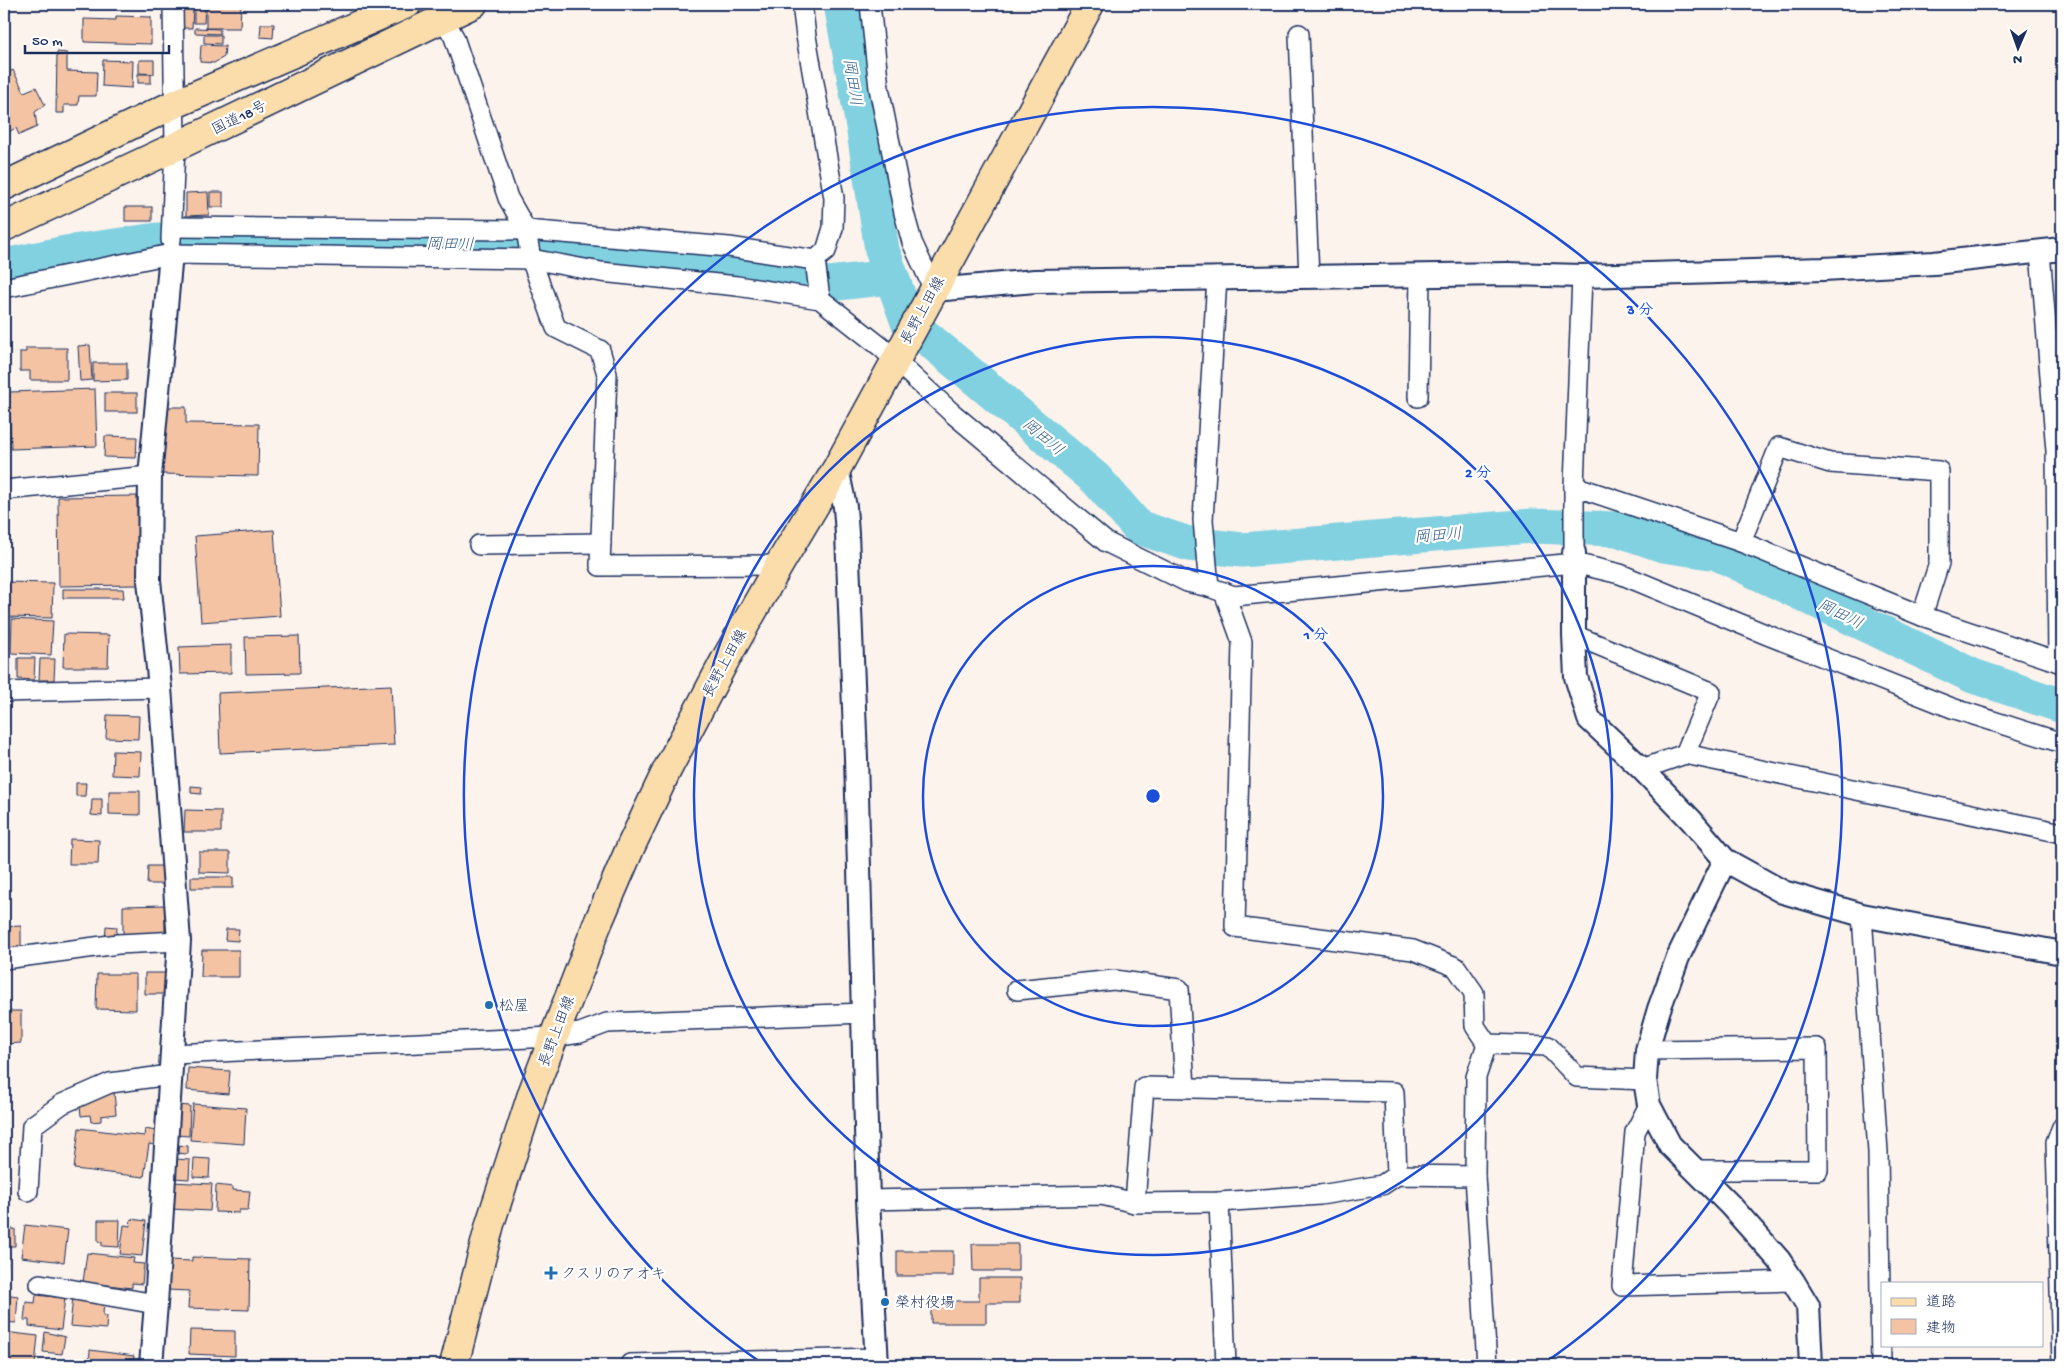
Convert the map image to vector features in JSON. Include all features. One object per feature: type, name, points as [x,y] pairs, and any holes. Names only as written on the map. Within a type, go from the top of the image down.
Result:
[{"type":"main road","points":[[4,186],[176,104],[407,4]]},
{"type":"main road","name":"国道18号","points":[[4,227],[175,147],[439,11],[473,4]]},
{"type":"main road","name":"長野上田線","points":[[454,1365],[490,1224],[533,1091],[597,924],[667,770],[724,662],[836,468],[1090,4]]},
{"type":"street","points":[[151,1365],[179,940],[160,688],[149,580],[150,476],[172,238],[176,104],[173,4]]},
{"type":"street","points":[[802,4],[834,198],[833,228],[826,251],[816,265],[819,295]]},
{"type":"street","points":[[870,4],[879,88],[904,213],[912,242],[934,290],[1035,281],[1508,274],[1582,276],[1823,269],[1934,263],[2051,250],[2059,451],[2060,662],[1922,616],[1741,542],[1574,495]]},
{"type":"street","points":[[439,11],[454,37],[508,198],[529,245],[556,328],[600,350],[607,374],[600,566],[779,565]]},
{"type":"street","points":[[1299,34],[1309,278]]},
{"type":"street","points":[[4,288],[172,238],[729,247],[816,265]]},
{"type":"street","points":[[172,238],[529,245],[601,272],[819,295],[881,347],[998,453],[1106,542],[1187,582],[1234,596],[1574,558],[1620,574],[1952,708],[2062,743]]},
{"type":"street","points":[[1418,397],[1420,276]]},
{"type":"street","points":[[1582,276],[1574,495],[1574,635],[1576,677],[1590,719],[1642,768],[1691,820],[1725,860],[1783,892],[1862,915],[2062,953]]},
{"type":"street","points":[[1217,277],[1204,520],[1216,590],[1242,642],[1235,927],[1413,950],[1456,967],[1474,993],[1475,1026],[1487,1044]]},
{"type":"street","points":[[1741,542],[1779,447],[1830,463],[1939,471],[1939,563],[1922,616]]},
{"type":"street","points":[[630,1364],[877,1362],[868,1200],[856,758],[847,534],[845,507],[836,468]]},
{"type":"street","points":[[4,490],[150,476]]},
{"type":"street","points":[[479,545],[601,543]]},
{"type":"street","points":[[1574,635],[1711,692],[1685,754]]},
{"type":"street","points":[[4,692],[160,688]]},
{"type":"street","points":[[1642,768],[1685,754],[2062,833]]},
{"type":"street","points":[[1725,860],[1678,957],[1658,1010],[1647,1050],[1646,1080],[1648,1105],[1670,1145],[1730,1205],[1779,1260],[1793,1281],[1808,1306],[1812,1365]]},
{"type":"street","points":[[1862,915],[1878,1152],[1881,1365]]},
{"type":"street","points":[[4,960],[118,944],[179,940]]},
{"type":"street","points":[[1017,990],[1114,980],[1179,989],[1185,1088]]},
{"type":"street","points":[[28,1191],[32,1126],[62,1104],[110,1083],[171,1065],[553,1036],[580,1033],[607,1023],[864,1013]]},
{"type":"street","points":[[1487,1044],[1548,1046],[1577,1077],[1646,1080]]},
{"type":"street","points":[[1487,1044],[1476,1077],[1475,1176],[1487,1365]]},
{"type":"street","points":[[1647,1050],[1817,1048],[1818,1170],[1694,1170]]},
{"type":"street","points":[[1135,1203],[1144,1088],[1394,1092],[1397,1175]]},
{"type":"street","points":[[1648,1105],[1636,1132],[1622,1286],[1793,1281]]},
{"type":"street","points":[[2062,1127],[2056,1142],[2061,1240],[2062,1365]]},
{"type":"street","points":[[868,1200],[1102,1195],[1135,1203],[1219,1202],[1329,1193],[1382,1185],[1397,1175],[1475,1176]]},
{"type":"street","points":[[1219,1202],[1226,1365]]},
{"type":"street","points":[[40,1284],[156,1304]]},
{"type":"building","points":[[194,4],[205,4],[204,23],[194,23]]},
{"type":"building","points":[[206,4],[241,4],[240,28],[206,28]]},
{"type":"building","points":[[182,6],[193,7],[192,28],[181,28]]},
{"type":"building","points":[[116,16],[151,17],[151,44],[84,42],[84,19],[116,20]]},
{"type":"building","points":[[261,24],[274,24],[273,38],[260,37]]},
{"type":"building","points":[[195,28],[220,29],[220,34],[195,33]]},
{"type":"building","points":[[204,35],[221,35],[221,44],[204,43]]},
{"type":"building","points":[[201,45],[225,46],[224,57],[214,63],[200,62]]},
{"type":"building","points":[[57,52],[67,53],[67,71],[97,72],[96,96],[79,96],[78,105],[64,105],[64,113],[56,113]]},
{"type":"building","points":[[103,60],[133,61],[132,88],[102,86]]},
{"type":"building","points":[[139,60],[154,60],[154,74],[139,73]]},
{"type":"building","points":[[13,70],[24,92],[36,87],[45,105],[35,112],[37,127],[19,135],[16,128],[4,134],[4,75]]},
{"type":"building","points":[[138,74],[151,74],[151,83],[138,83]]},
{"type":"building","points":[[208,192],[209,215],[186,216],[186,193]]},
{"type":"building","points":[[210,192],[223,192],[223,207],[210,207]]},
{"type":"building","points":[[125,207],[152,207],[152,221],[125,221]]},
{"type":"building","points":[[90,345],[92,380],[80,381],[78,346]]},
{"type":"building","points":[[26,348],[67,348],[67,380],[30,380],[30,371],[20,371],[20,352],[26,352]]},
{"type":"building","points":[[93,363],[127,363],[127,380],[93,381]]},
{"type":"building","points":[[95,389],[97,446],[11,449],[9,392]]},
{"type":"building","points":[[105,393],[137,393],[137,412],[105,412]]},
{"type":"building","points":[[165,407],[186,407],[186,423],[259,424],[258,476],[160,474]]},
{"type":"building","points":[[105,436],[137,437],[136,458],[104,457]]},
{"type":"building","points":[[137,496],[138,585],[59,586],[58,497]]},
{"type":"building","points":[[274,530],[280,616],[201,622],[195,536]]},
{"type":"building","points":[[4,582],[53,583],[52,618],[4,617]]},
{"type":"building","points":[[63,589],[123,589],[124,598],[63,598]]},
{"type":"building","points":[[12,619],[53,621],[51,655],[11,653]]},
{"type":"building","points":[[64,634],[109,635],[108,667],[63,667]]},
{"type":"building","points":[[299,636],[300,673],[246,674],[245,637]]},
{"type":"building","points":[[231,645],[231,673],[180,674],[179,647]]},
{"type":"building","points":[[18,658],[35,658],[34,680],[18,679]]},
{"type":"building","points":[[40,659],[55,659],[54,680],[39,680]]},
{"type":"building","points":[[391,685],[394,745],[220,753],[218,693]]},
{"type":"building","points":[[107,715],[139,716],[138,739],[106,738]]},
{"type":"building","points":[[113,751],[141,752],[140,776],[112,775]]},
{"type":"building","points":[[76,783],[86,783],[85,796],[76,796]]},
{"type":"building","points":[[191,786],[202,787],[201,794],[191,793]]},
{"type":"building","points":[[109,791],[140,791],[140,815],[109,814]]},
{"type":"building","points":[[92,799],[102,799],[102,816],[91,815]]},
{"type":"building","points":[[185,810],[221,811],[221,832],[184,832]]},
{"type":"building","points":[[70,839],[99,840],[98,864],[69,864]]},
{"type":"building","points":[[199,852],[230,852],[230,873],[199,872]]},
{"type":"building","points":[[148,866],[164,866],[163,884],[147,884]]},
{"type":"building","points":[[191,877],[233,877],[233,888],[191,888]]},
{"type":"building","points":[[165,905],[165,935],[123,936],[123,906]]},
{"type":"building","points":[[21,926],[21,952],[4,952],[4,927]]},
{"type":"building","points":[[106,926],[117,927],[116,941],[105,941]]},
{"type":"building","points":[[226,929],[239,929],[238,941],[225,940]]},
{"type":"building","points":[[202,950],[239,950],[239,977],[201,977]]},
{"type":"building","points":[[145,973],[165,973],[166,994],[145,994]]},
{"type":"building","points":[[97,974],[136,974],[136,1010],[96,1009]]},
{"type":"building","points":[[4,1011],[21,1011],[21,1043],[4,1044]]},
{"type":"building","points":[[188,1068],[230,1071],[228,1094],[187,1090]]},
{"type":"building","points":[[114,1092],[116,1114],[101,1116],[101,1121],[91,1122],[90,1115],[81,1116],[79,1096]]},
{"type":"building","points":[[193,1104],[246,1108],[244,1144],[190,1140]]},
{"type":"building","points":[[177,1105],[190,1106],[189,1136],[175,1135]]},
{"type":"building","points":[[79,1128],[144,1136],[145,1129],[156,1131],[154,1145],[149,1144],[144,1177],[74,1169]]},
{"type":"building","points":[[176,1145],[188,1146],[188,1154],[175,1153]]},
{"type":"building","points":[[194,1158],[210,1159],[209,1178],[193,1177]]},
{"type":"building","points":[[175,1159],[190,1160],[189,1179],[173,1178]]},
{"type":"building","points":[[172,1182],[212,1184],[210,1211],[170,1209]]},
{"type":"building","points":[[216,1185],[233,1187],[233,1190],[250,1191],[248,1210],[239,1210],[239,1213],[215,1212]]},
{"type":"building","points":[[131,1219],[146,1221],[142,1256],[120,1254],[124,1225],[130,1226]]},
{"type":"building","points":[[98,1220],[120,1220],[119,1247],[102,1246],[102,1242],[98,1242]]},
{"type":"building","points":[[25,1225],[68,1230],[64,1262],[21,1257]]},
{"type":"building","points":[[4,1229],[15,1229],[15,1246],[7,1246],[7,1266],[4,1266]]},
{"type":"building","points":[[972,1244],[1018,1244],[1018,1271],[973,1271]]},
{"type":"building","points":[[897,1251],[953,1251],[953,1276],[897,1276]]},
{"type":"building","points":[[87,1253],[134,1258],[133,1263],[144,1264],[142,1284],[132,1283],[132,1288],[83,1282]]},
{"type":"building","points":[[192,1257],[250,1259],[249,1310],[188,1308],[189,1291],[167,1290],[168,1260],[192,1261]]},
{"type":"building","points":[[979,1278],[1020,1278],[1020,1303],[986,1303],[986,1323],[931,1323],[931,1301],[979,1301]]},
{"type":"building","points":[[4,1294],[18,1296],[16,1323],[4,1322]]},
{"type":"building","points":[[36,1295],[65,1298],[61,1330],[29,1326],[29,1320],[24,1320],[26,1302],[35,1303]]},
{"type":"building","points":[[73,1297],[104,1300],[103,1315],[107,1316],[106,1329],[70,1326]]},
{"type":"building","points":[[190,1330],[235,1331],[235,1356],[189,1354]]},
{"type":"building","points":[[4,1332],[38,1336],[35,1365],[4,1365]]},
{"type":"building","points":[[45,1332],[65,1337],[62,1354],[43,1352]]},
{"type":"building","points":[[90,1350],[134,1356],[133,1365],[89,1365]]},
{"type":"waterway","name":"岡田川","points":[[841,4],[864,132],[882,250],[908,322],[1096,479],[1138,527],[1189,544],[1242,550],[1532,526],[1617,529],[1663,545],[1717,553],[1973,676],[2062,706]]},
{"type":"waterway","name":"岡田川","points":[[9,265],[65,253],[157,240],[248,239],[548,245],[704,259],[777,272],[829,284],[890,277]]},
{"type":"place","name":"松屋","points":[[489,1005]]},
{"type":"place","name":"クスリのアオキ","points":[[551,1273]]},
{"type":"place","name":"榮村役場","points":[[885,1302]]}]
